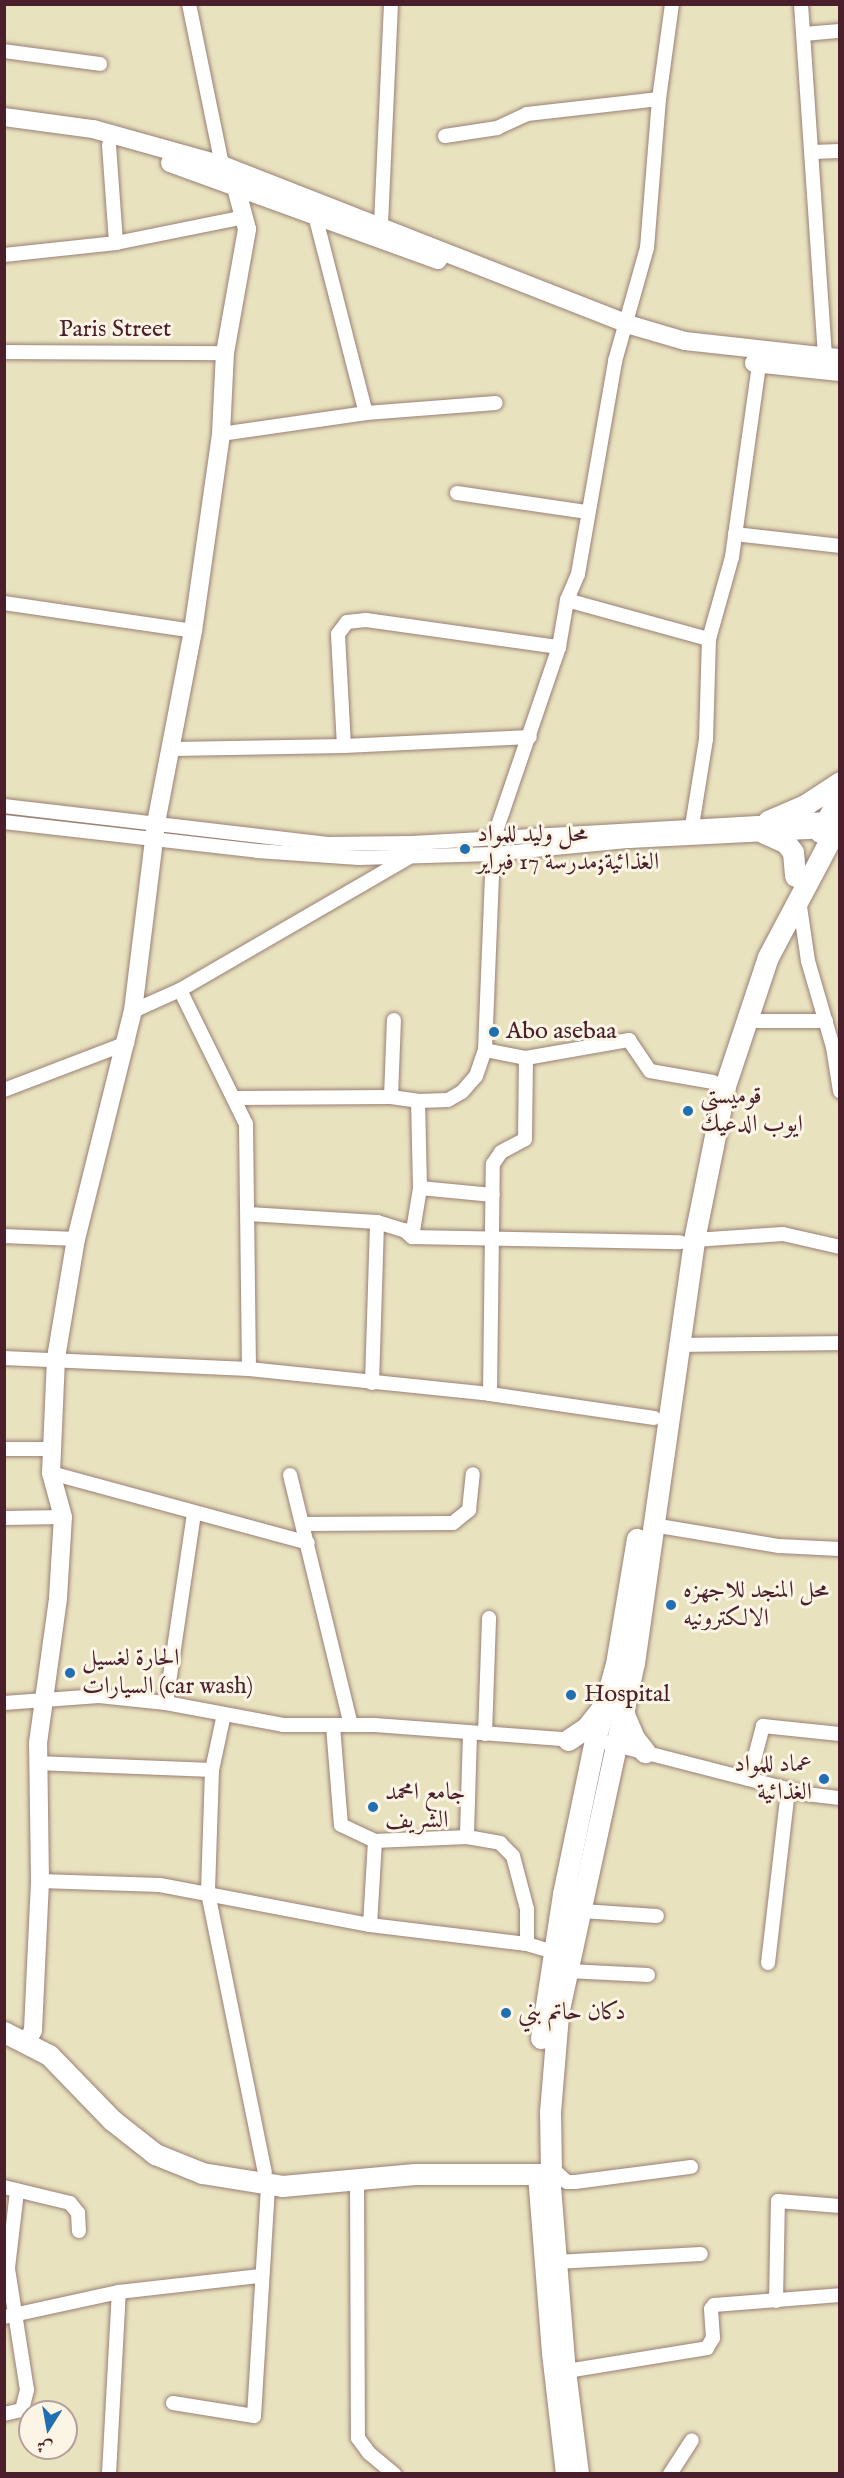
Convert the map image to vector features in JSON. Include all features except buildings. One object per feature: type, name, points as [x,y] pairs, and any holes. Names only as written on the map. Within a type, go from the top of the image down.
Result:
[{"type":"main road","points":[[795,876],[793,852],[786,843],[766,827],[805,806],[840,782]]},
{"type":"main road","points":[[544,2167],[538,2064],[553,1952],[595,1740],[634,1663],[679,1345],[687,1241],[725,1086],[768,957],[833,825],[840,796]]},
{"type":"main road","points":[[544,2167],[553,2054],[568,1971],[616,1744],[613,1708],[654,1418],[687,1241],[713,1082],[734,1012],[795,876],[833,825]]},
{"type":"main road","points":[[568,1740],[613,1708]]},
{"type":"main road","points":[[613,1708],[645,1752]]},
{"type":"main road","points":[[4,2022],[30,2036],[112,2120],[154,2154],[202,2173],[267,2179],[357,2177],[544,2167]]},
{"type":"main road","points":[[4,2032],[30,2036]]},
{"type":"main road","points":[[267,2179],[544,2167]]},
{"type":"street","points":[[30,2036],[40,1881],[37,1762],[58,1598],[63,1517],[51,1473],[56,1358],[76,1239],[133,1011],[156,830],[173,749],[193,631],[221,434],[225,353],[247,229],[235,184],[222,165],[189,4]]},
{"type":"street","points":[[381,224],[391,4]]},
{"type":"street","points":[[494,837],[559,646],[567,600],[578,574],[588,512],[625,329],[647,248],[659,99],[672,4]]},
{"type":"street","points":[[760,358],[832,357],[801,4]]},
{"type":"street","points":[[804,34],[840,31]]},
{"type":"street","points":[[4,51],[99,64]]},
{"type":"street","points":[[445,136],[497,128],[527,114],[659,99]]},
{"type":"street","points":[[4,117],[93,129],[222,165],[381,224],[625,329]]},
{"type":"street","points":[[4,129],[109,145],[235,184],[625,329],[760,358],[840,372]]},
{"type":"street","points":[[109,145],[116,243]]},
{"type":"street","points":[[813,152],[840,151]]},
{"type":"street","points":[[315,215],[366,413]]},
{"type":"street","points":[[4,255],[116,243],[245,217]]},
{"type":"street","name":"Paris Street","points":[[4,351],[225,353]]},
{"type":"street","points":[[691,831],[706,739],[709,639],[735,534],[760,358]]},
{"type":"street","points":[[221,434],[366,413],[496,403]]},
{"type":"street","points":[[457,493],[588,512]]},
{"type":"street","points":[[735,534],[840,546]]},
{"type":"street","points":[[567,600],[709,639]]},
{"type":"street","points":[[4,603],[193,631]]},
{"type":"street","points":[[344,746],[338,634],[347,622],[366,620],[559,646]]},
{"type":"street","points":[[173,749],[344,746],[530,736]]},
{"type":"street","points":[[4,806],[156,830],[257,851],[359,858],[493,854],[691,831]]},
{"type":"street","points":[[4,822],[156,830],[328,844],[833,825]]},
{"type":"street","points":[[236,1098],[391,1097],[418,1101],[448,1100],[462,1092],[476,1076],[485,1050],[493,854]]},
{"type":"street","points":[[133,1011],[180,990],[413,855]]},
{"type":"street","points":[[798,898],[808,961],[826,1021],[840,1091]]},
{"type":"street","points":[[180,990],[236,1098],[247,1132],[249,1369]]},
{"type":"street","points":[[391,1097],[394,1020]]},
{"type":"street","points":[[746,1021],[826,1021]]},
{"type":"street","points":[[485,1050],[526,1058],[629,1040],[650,1071],[713,1082]]},
{"type":"street","points":[[4,1090],[127,1042]]},
{"type":"street","points":[[490,1394],[491,1240],[495,1160],[525,1139],[526,1058]]},
{"type":"street","points":[[412,1237],[420,1188],[418,1101]]},
{"type":"street","points":[[420,1188],[493,1195]]},
{"type":"street","points":[[249,1214],[377,1222],[404,1230],[412,1237],[491,1240],[574,1238],[687,1241],[783,1234],[840,1247]]},
{"type":"street","points":[[372,1383],[377,1222]]},
{"type":"street","points":[[4,1236],[76,1239]]},
{"type":"street","points":[[679,1345],[840,1342]]},
{"type":"street","points":[[4,1358],[56,1358],[249,1369],[490,1394],[654,1418]]},
{"type":"street","points":[[4,1449],[52,1449]]},
{"type":"street","points":[[51,1473],[194,1514],[308,1543]]},
{"type":"street","points":[[303,1524],[453,1523],[469,1510],[473,1474]]},
{"type":"street","points":[[290,1475],[351,1725]]},
{"type":"street","points":[[166,1702],[194,1514]]},
{"type":"street","points":[[4,1518],[63,1517]]},
{"type":"street","points":[[653,1525],[779,1546],[840,1549]]},
{"type":"street","points":[[485,1734],[489,1618]]},
{"type":"street","points":[[4,1703],[99,1696],[166,1702],[283,1725],[351,1725],[595,1740],[788,1789],[840,1798]]},
{"type":"street","points":[[173,2403],[254,2416],[261,2346],[260,2276],[267,2179],[208,1893],[212,1770],[224,1714]]},
{"type":"street","points":[[333,1726],[341,1825],[375,1841],[467,1837],[500,1843],[513,1856],[527,1909],[527,1944]]},
{"type":"street","points":[[749,1779],[763,1726],[840,1734]]},
{"type":"street","points":[[467,1837],[470,1733]]},
{"type":"street","points":[[37,1762],[212,1770]]},
{"type":"street","points":[[768,1964],[788,1789]]},
{"type":"street","points":[[370,1924],[375,1841]]},
{"type":"street","points":[[40,1881],[109,1881],[208,1893],[370,1924],[527,1944],[553,1952]]},
{"type":"street","points":[[582,1911],[657,1916]]},
{"type":"street","points":[[568,1971],[648,1975]]},
{"type":"street","points":[[544,2167],[575,2182],[691,2167]]},
{"type":"street","points":[[544,2167],[580,2474]]},
{"type":"street","points":[[544,2167],[551,2354],[565,2474]]},
{"type":"street","points":[[357,2177],[358,2438],[394,2474]]},
{"type":"street","points":[[4,2414],[22,2410],[26,2404],[11,2315],[8,2268],[11,2189],[70,2203],[78,2213],[79,2231]]},
{"type":"street","points":[[776,2301],[778,2201],[840,2206]]},
{"type":"street","points":[[556,2262],[701,2254]]},
{"type":"street","points":[[11,2315],[119,2292],[260,2276]]},
{"type":"street","points":[[109,2474],[119,2292]]},
{"type":"street","points":[[567,2370],[706,2348],[713,2338],[713,2305],[840,2295]]},
{"type":"street","points":[[670,2474],[692,2440]]},
{"type":"place","name":"محل وليد للمواد الغذائية;مدرسة 17 فبراير","points":[[465,849]]},
{"type":"place","name":"Abo asebaa","points":[[494,1032]]},
{"type":"place","name":"قوميستي ايوب الدعيك","points":[[688,1111]]},
{"type":"place","name":"محل المنجد للاجهزه الالكترونيه","points":[[671,1605]]},
{"type":"place","name":"الحارة لغسيل السيارات (car wash)","points":[[70,1673]]},
{"type":"place","name":"Hospital","points":[[571,1695]]},
{"type":"place","name":"عماد للمواد الغذائية","points":[[824,1779]]},
{"type":"place","name":"جامع امحمد الشريف","points":[[373,1807]]},
{"type":"place","name":"دكان حاتم بني","points":[[506,2013]]}]
